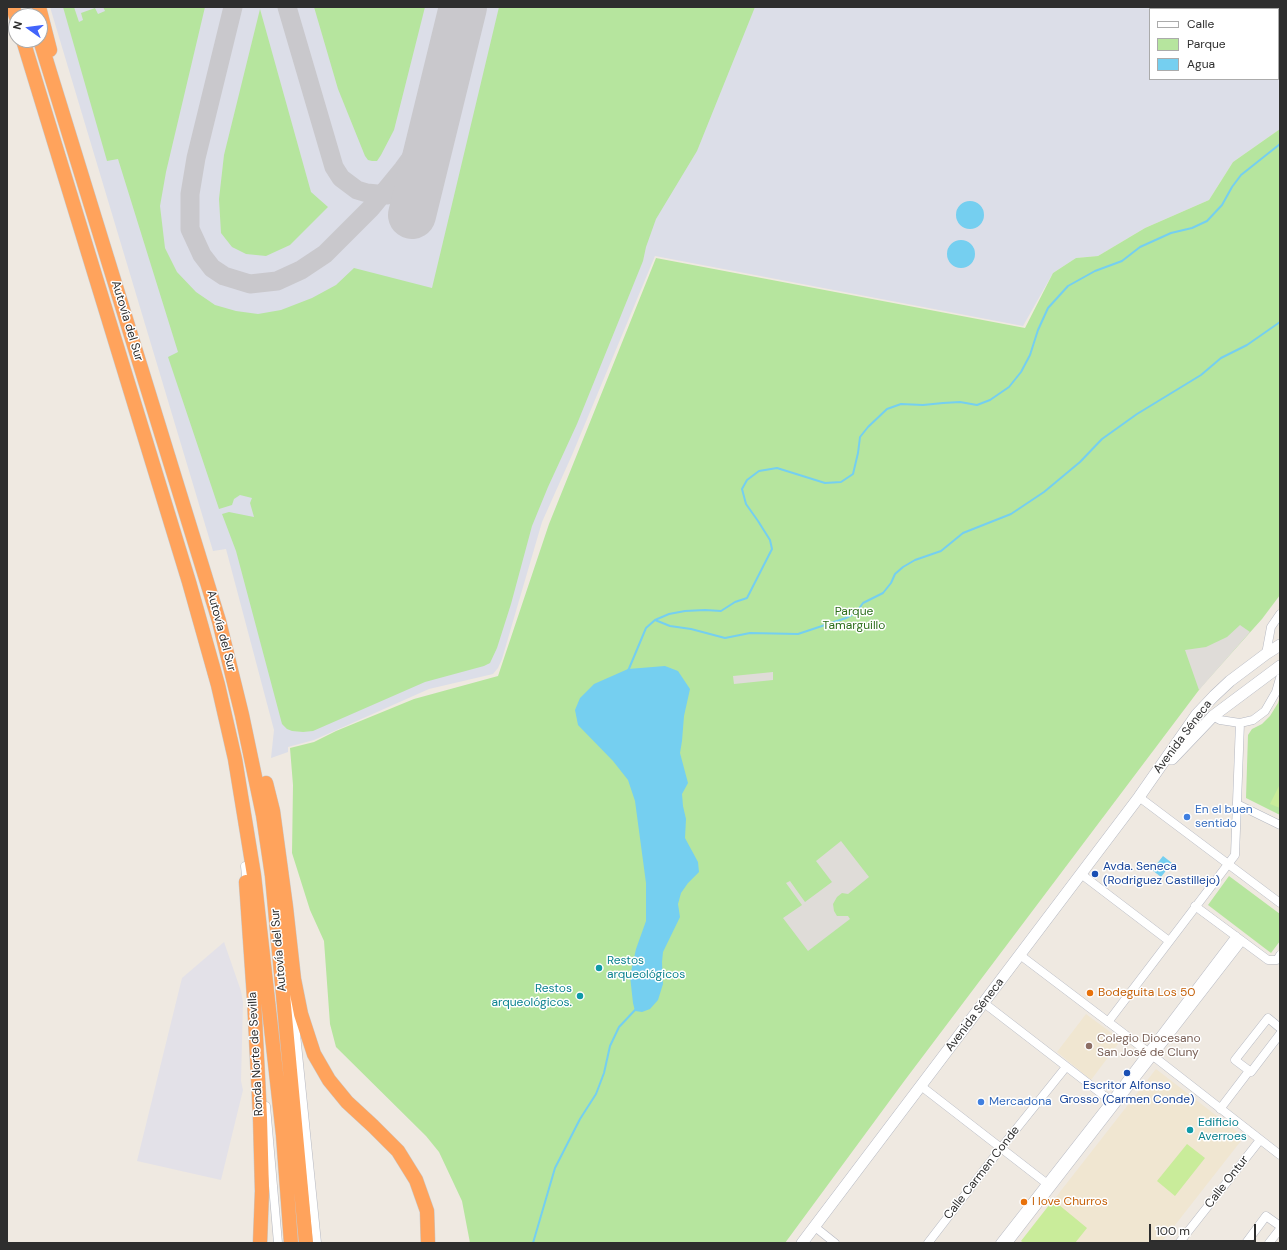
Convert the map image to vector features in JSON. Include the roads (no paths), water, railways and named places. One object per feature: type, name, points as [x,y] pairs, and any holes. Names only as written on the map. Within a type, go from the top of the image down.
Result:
[{"type":"highway","points":[[39,7],[90,201]]},
{"type":"highway","name":"Autovía del Sur","points":[[25,48],[189,582],[218,685],[235,759],[254,875],[283,1135],[291,1243]]},
{"type":"highway","name":"Autovía del Sur","points":[[42,48],[219,621],[242,715],[263,815],[272,876],[306,1243]]},
{"type":"highway","points":[[219,621],[248,712],[273,811],[294,979],[301,1014],[314,1054],[329,1080],[347,1102],[398,1151],[416,1180],[426,1211],[428,1243]]},
{"type":"highway","name":"Ronda Norte de Sevilla","points":[[235,759],[232,781],[245,866],[254,998],[262,1191],[260,1243]]},
{"type":"street","points":[[1266,654],[1271,626],[1280,614]]},
{"type":"street","points":[[1280,620],[1280,625]]},
{"type":"street","name":"Avenida Séneca","points":[[802,1243],[1139,797],[1197,714],[1209,700],[1230,681],[1280,645]]},
{"type":"street","name":"Avenida Séneca","points":[[1146,787],[1213,716],[1280,666]]},
{"type":"street","points":[[1213,716],[1220,720],[1240,723],[1254,720],[1265,711],[1276,692],[1280,678]]},
{"type":"street","points":[[1108,1022],[1234,855],[1240,723]]},
{"type":"street","points":[[1139,797],[1280,903]]},
{"type":"street","points":[[1237,804],[1280,825]]},
{"type":"street","points":[[245,866],[258,997],[278,1243]]},
{"type":"street","points":[[1081,874],[1169,941]]},
{"type":"street","points":[[272,876],[295,1024],[317,1243]]},
{"type":"street","points":[[1195,906],[1268,960],[1277,960],[1280,955]]},
{"type":"street","points":[[1000,1243],[1049,1185],[1239,938]]},
{"type":"street","points":[[1020,956],[1280,1155]]},
{"type":"street","points":[[984,1003],[1110,1101]]},
{"type":"street","points":[[1249,1071],[1236,1060],[1268,1018],[1280,1028]]},
{"type":"street","points":[[1220,1108],[1249,1071],[1251,1072],[1280,1034]]},
{"type":"street","points":[[1008,1243],[1110,1101],[1150,1055]]},
{"type":"street","name":"Calle Carmen Conde","points":[[928,1243],[1066,1067]]},
{"type":"street","points":[[921,1086],[1049,1185]]},
{"type":"street","name":"Calle Ontur","points":[[1179,1243],[1260,1140]]},
{"type":"street","points":[[1246,1243],[1266,1216],[1280,1228],[1269,1243]]},
{"type":"street","points":[[814,1227],[835,1243]]},
{"type":"water","points":[[970,201],[980,205],[984,215],[980,225],[970,229],[960,225],[956,215],[960,205]]},
{"type":"water","points":[[961,240],[971,244],[975,254],[971,264],[961,268],[951,264],[947,254],[951,244]]},
{"type":"water","points":[[665,666],[678,671],[690,689],[684,716],[680,753],[688,783],[682,794],[686,819],[685,838],[698,862],[699,872],[681,893],[678,904],[680,917],[663,952],[663,984],[658,1000],[650,1009],[642,1012],[635,1011],[630,976],[636,949],[646,921],[646,883],[635,801],[628,780],[613,761],[578,725],[575,710],[580,698],[594,684],[628,669]]},
{"type":"water","points":[[1163,856],[1172,863],[1161,877],[1152,870]]},
{"type":"waterway","points":[[628,671],[646,628],[655,620],[669,614],[685,611],[721,611],[735,602],[747,598],[772,549],[770,540],[746,504],[742,489],[747,480],[759,471],[777,468],[825,483],[841,482],[853,474],[860,437],[887,409],[901,404],[923,405],[960,402],[977,405],[990,400],[1009,387],[1021,372],[1030,355],[1038,330],[1048,308],[1068,286],[1095,271],[1122,261],[1140,247],[1171,233],[1192,228],[1207,221],[1222,205],[1241,175],[1280,144]]},
{"type":"waterway","points":[[655,620],[670,626],[691,629],[725,638],[750,633],[798,634],[846,618],[856,613],[863,603],[883,593],[891,583],[895,574],[903,567],[915,560],[941,551],[963,533],[1011,514],[1044,492],[1080,462],[1102,439],[1137,414],[1201,375],[1221,358],[1247,345],[1280,322]]},
{"type":"waterway","points":[[533,1243],[555,1168],[580,1119],[596,1094],[604,1073],[610,1046],[619,1027],[636,1009]]},
{"type":"place","name":"En el buen sentido","points":[[1187,817]]},
{"type":"place","name":"Avda. Seneca (Rodriguez Castillejo)","points":[[1095,874]]},
{"type":"place","name":"Restos arqueológicos","points":[[599,968]]},
{"type":"place","name":"Bodeguita Los 50","points":[[1090,993]]},
{"type":"place","name":"Restos arqueológicos.","points":[[580,996]]},
{"type":"place","name":"Colegio Diocesano San José de Cluny","points":[[1089,1046]]},
{"type":"place","name":"Escritor Alfonso Grosso (Carmen Conde)","points":[[1127,1073]]},
{"type":"place","name":"Mercadona","points":[[981,1102]]},
{"type":"place","name":"Edificio Averroes","points":[[1190,1130]]},
{"type":"place","name":"I love Churros","points":[[1024,1202]]},
{"type":"park label","name":"Parque Tamarguillo","points":[[854,619]]}]
